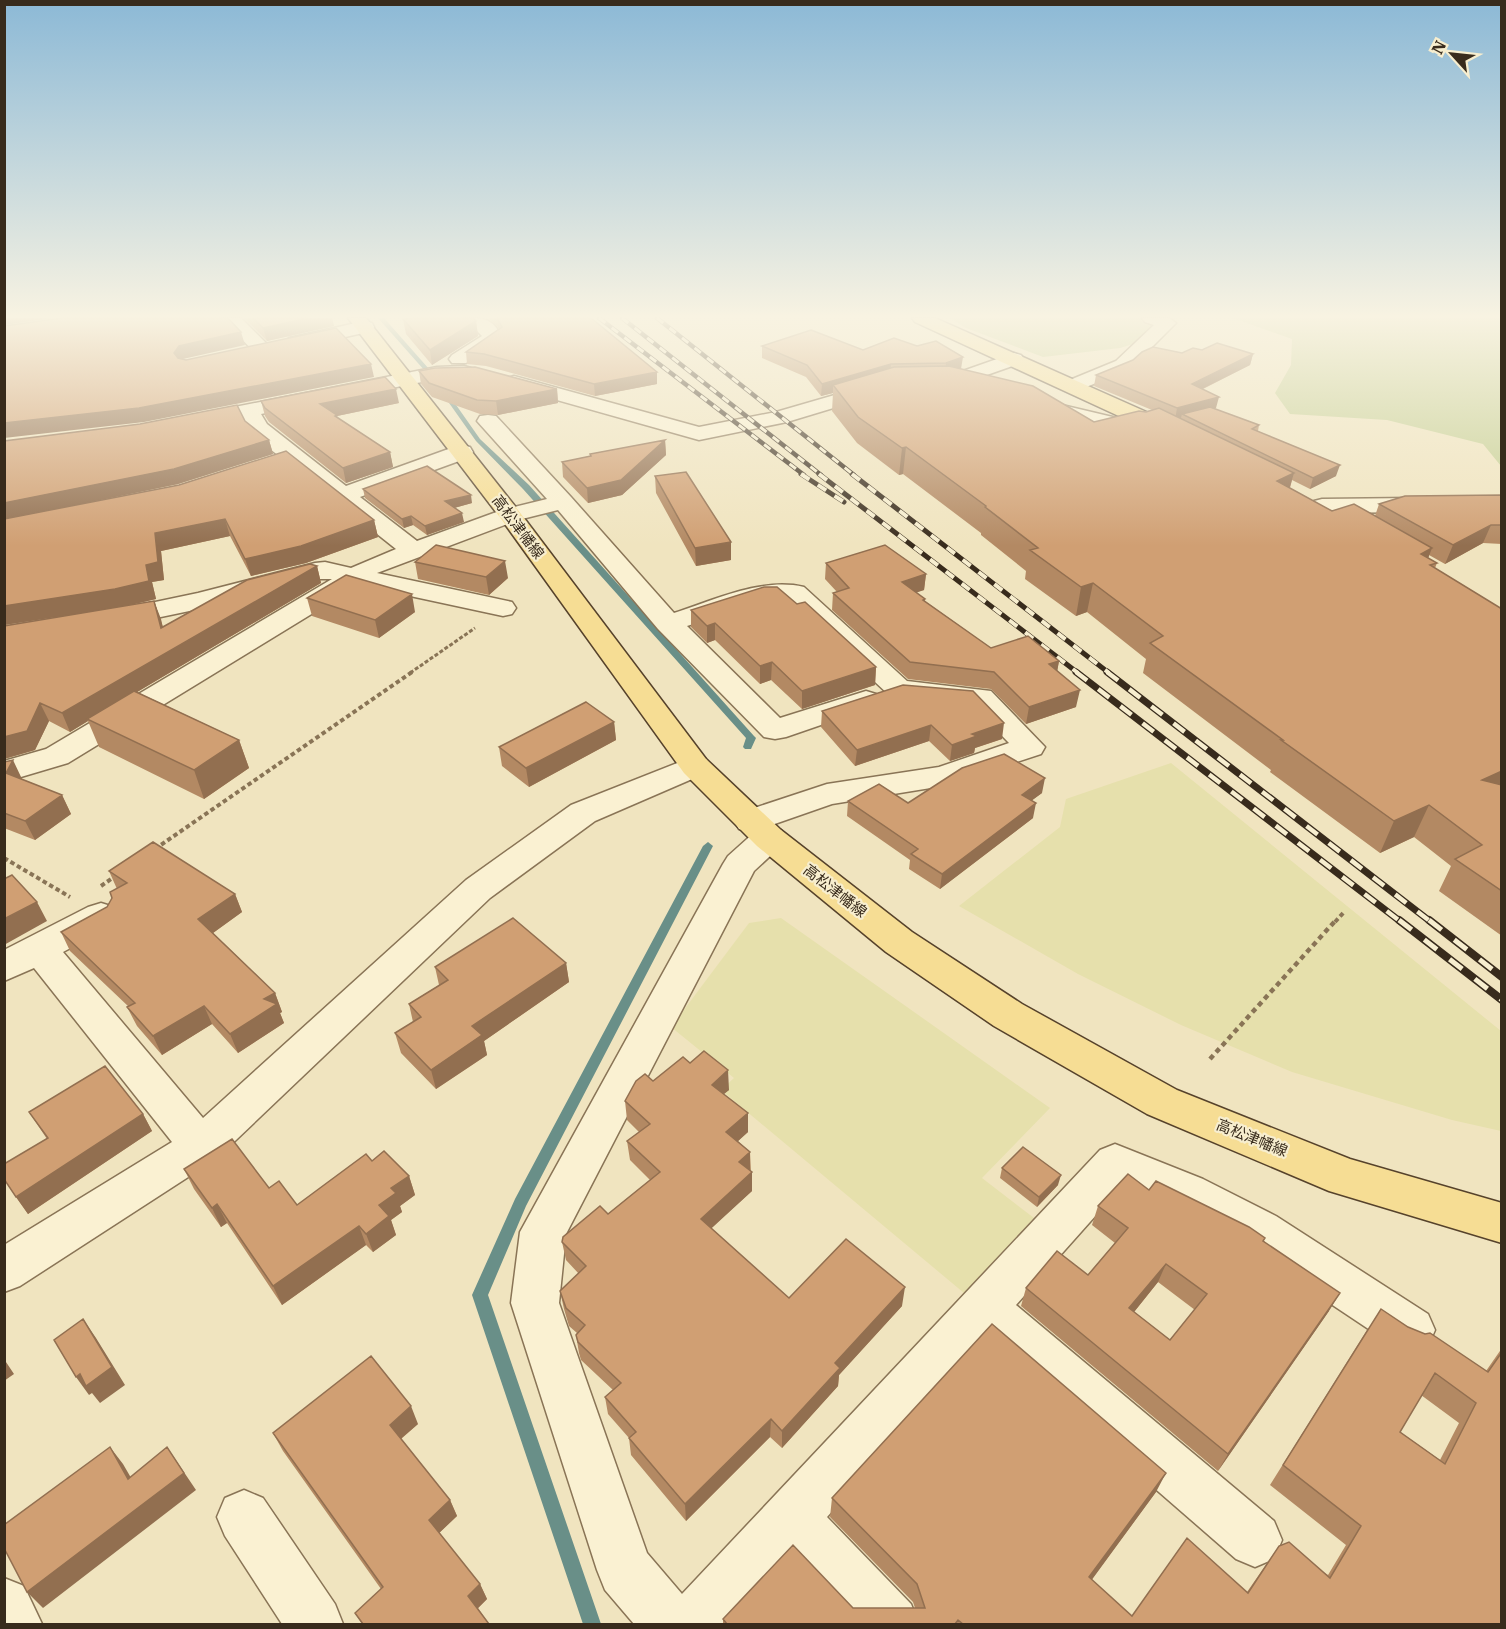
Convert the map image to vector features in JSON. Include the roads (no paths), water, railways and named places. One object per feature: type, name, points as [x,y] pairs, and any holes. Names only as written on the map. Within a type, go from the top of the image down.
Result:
[{"type":"main road","name":"高松津幡線","points":[[431,394],[462,452],[540,507],[695,766],[760,830],[899,942],[998,1009],[1162,1101],[1345,1177],[1502,1223]]},
{"type":"main road","points":[[1090,394],[1186,439]]},
{"type":"main road","points":[[1311,501],[1358,526]]},
{"type":"street","points":[[179,424],[333,394]]},
{"type":"street","points":[[558,394],[699,434],[780,418],[858,394]]},
{"type":"street","points":[[1027,402],[1140,430],[1155,424]]},
{"type":"street","points":[[249,411],[258,428],[284,460],[343,495],[415,552]]},
{"type":"street","points":[[488,421],[540,507],[668,623],[775,730],[899,689],[981,697],[1030,747],[943,776],[827,794],[760,830],[543,1232],[535,1303],[625,1570],[670,1624]]},
{"type":"street","points":[[343,495],[462,452]]},
{"type":"street","points":[[1311,501],[1502,504]]},
{"type":"street","points":[[4,772],[57,756],[281,624],[368,568],[540,507]]},
{"type":"street","points":[[91,622],[199,601],[315,571],[335,571],[503,608]]},
{"type":"street","points":[[668,623],[760,594],[795,593],[899,689]]},
{"type":"street","points":[[4,1271],[201,1146],[478,889],[583,813],[695,766]]},
{"type":"street","points":[[4,967],[39,949],[90,909]]},
{"type":"street","points":[[39,949],[201,1146]]},
{"type":"street","points":[[693,1624],[984,1309],[1115,1163],[1187,1193],[1260,1231],[1411,1330]]},
{"type":"street","points":[[984,1309],[1255,1540]]},
{"type":"street","points":[[244,1516],[315,1624]]},
{"type":"street","points":[[790,1518],[891,1624]]},
{"type":"street","points":[[4,1606],[14,1624]]},
{"type":"waterway","points":[[446,394],[478,440],[526,487],[751,738],[748,747]]},
{"type":"waterway","points":[[592,1624],[480,1295],[520,1203],[708,846]]},
{"type":"railway","points":[[698,394],[804,475]]},
{"type":"railway","points":[[718,394],[821,475]]},
{"type":"railway","points":[[752,394],[854,475]]},
{"type":"railway","points":[[801,474],[844,502]]},
{"type":"railway","points":[[819,474],[1078,673]]},
{"type":"railway","points":[[852,474],[1109,673]]},
{"type":"railway","points":[[1076,672],[1401,922]]},
{"type":"railway","points":[[1107,672],[1431,922]]},
{"type":"railway","points":[[1399,920],[1502,1000]]},
{"type":"railway","points":[[1429,920],[1502,977]]}]
